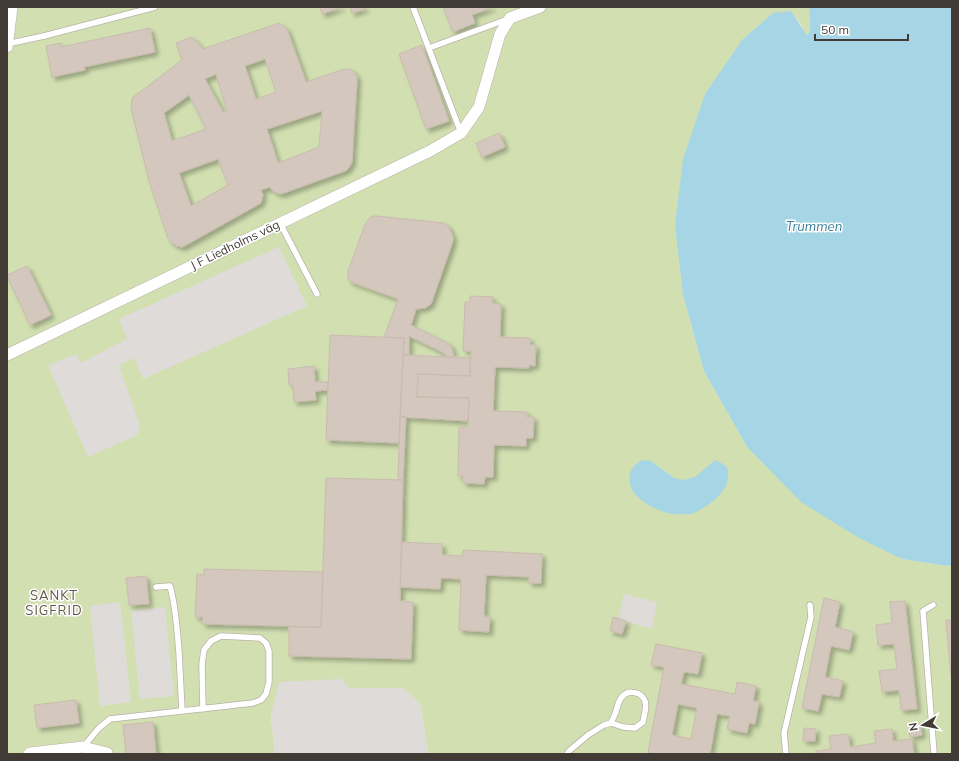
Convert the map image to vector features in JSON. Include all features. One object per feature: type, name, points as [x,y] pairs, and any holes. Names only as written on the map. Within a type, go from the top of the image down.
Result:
[{"type":"street","points":[[7,45],[12,7]]},
{"type":"street","points":[[510,18],[540,7]]},
{"type":"street","name":"J F Liedholms väg","points":[[7,355],[430,151],[461,133],[478,107],[500,34],[510,18]]},
{"type":"street","points":[[29,754],[83,747],[107,752],[107,754]]},
{"type":"lane","points":[[7,45],[155,7]]},
{"type":"lane","points":[[413,7],[461,133]]},
{"type":"lane","points":[[429,48],[510,18]]},
{"type":"lane","points":[[280,223],[317,294]]},
{"type":"lane","points":[[156,587],[170,586],[172,594],[176,614],[182,711]]},
{"type":"lane","points":[[786,754],[784,733],[811,616],[810,605]]},
{"type":"lane","points":[[933,605],[923,611],[934,754]]},
{"type":"lane","points":[[83,747],[99,728],[110,719],[203,709],[253,703],[261,700],[266,694],[269,682],[269,651],[266,643],[260,638],[221,636],[211,641],[204,650],[202,664],[203,709]]},
{"type":"lane","points":[[567,754],[588,735],[604,725],[611,723],[623,727],[635,728],[643,722],[646,709],[644,699],[638,693],[628,692],[623,695],[618,702],[616,714],[611,723]]},
{"type":"green space","points":[[7,7],[809,7],[810,32],[806,35],[802,26],[791,11],[683,295],[704,371],[747,447],[902,559],[947,566],[952,565],[952,754],[428,754],[420,703],[402,688],[349,688],[271,716],[275,754],[7,754]]},
{"type":"shaded area","points":[[279,247],[307,306],[143,379],[134,358],[119,365],[140,426],[137,435],[88,457],[48,365],[76,354],[81,363],[127,339],[119,319]]},
{"type":"shaded area","points":[[624,594],[657,602],[652,629],[618,619]]},
{"type":"shaded area","points":[[120,602],[131,702],[100,706],[90,606]]},
{"type":"shaded area","points":[[165,607],[174,696],[140,699],[131,611]]},
{"type":"shaded area","points":[[342,679],[349,688],[402,688],[420,703],[428,754],[275,754],[271,716],[279,682]]},
{"type":"water","name":"Trummen","points":[[809,7],[952,7],[952,565],[947,566],[902,559],[859,538],[801,502],[747,447],[704,371],[683,295],[675,225],[683,159],[705,94],[742,40],[773,13],[791,11],[807,35],[810,32]]},
{"type":"water","points":[[642,460],[651,461],[674,478],[683,480],[695,477],[715,460],[727,468],[728,480],[721,493],[710,504],[697,512],[691,514],[667,513],[647,504],[637,496],[631,488],[629,480],[630,473],[633,467]]},
{"type":"building","points":[[320,7],[342,7],[322,14]]},
{"type":"building","points":[[350,7],[365,7],[365,9],[352,13]]},
{"type":"building","points":[[443,7],[493,7],[472,15],[475,23],[453,32]]},
{"type":"building","points":[[279,23],[287,29],[306,82],[344,69],[350,69],[354,72],[357,77],[357,82],[352,162],[345,171],[281,194],[274,192],[270,187],[261,190],[263,195],[261,203],[182,247],[172,243],[168,238],[149,181],[131,108],[132,98],[182,60],[176,43],[192,37],[203,49]],"holes":[[[265,59],[276,92],[256,99],[245,66]],[[216,74],[227,111],[223,112],[205,79]],[[189,95],[206,129],[172,141],[164,113]],[[322,111],[319,147],[278,163],[267,129]],[[218,159],[228,185],[191,206],[179,173]]]},
{"type":"building","points":[[150,28],[155,52],[84,67],[85,70],[52,77],[46,46],[61,43],[61,47]]},
{"type":"building","points":[[422,45],[449,121],[426,129],[399,54]]},
{"type":"building","points":[[499,133],[505,147],[482,157],[476,143]]},
{"type":"building","points":[[372,216],[444,223],[449,227],[453,241],[431,304],[425,308],[416,309],[411,325],[451,345],[454,357],[447,357],[442,352],[409,336],[409,355],[403,355],[404,338],[384,337],[398,299],[351,282],[348,279],[348,271],[366,222]]},
{"type":"building","points":[[27,266],[51,315],[30,325],[7,276]]},
{"type":"building","points":[[470,296],[493,297],[492,303],[501,304],[500,337],[530,338],[530,345],[536,345],[535,366],[529,365],[529,368],[495,367],[493,411],[527,412],[527,417],[534,417],[533,438],[526,438],[526,446],[494,445],[493,477],[485,477],[484,484],[463,483],[463,476],[458,476],[459,427],[468,427],[469,398],[417,397],[418,374],[470,376],[471,351],[463,351],[465,302],[470,302]]},
{"type":"building","points":[[330,335],[404,338],[399,443],[326,440]]},
{"type":"building","points":[[403,355],[470,358],[470,376],[418,374],[417,397],[469,398],[468,421],[400,417]]},
{"type":"building","points":[[314,366],[315,382],[328,382],[328,390],[315,391],[316,400],[294,402],[293,385],[289,385],[288,369]]},
{"type":"building","points":[[400,417],[406,417],[403,480],[398,480]]},
{"type":"building","points":[[326,478],[403,480],[400,601],[413,602],[411,659],[289,656],[289,627],[321,627]]},
{"type":"building","points":[[402,542],[442,544],[442,555],[463,556],[463,550],[542,554],[541,583],[529,583],[529,577],[486,575],[484,616],[490,617],[489,632],[459,630],[461,579],[441,578],[440,589],[400,587]]},
{"type":"building","points":[[204,569],[323,572],[321,627],[202,624],[203,617],[195,617],[197,574],[204,575]]},
{"type":"building","points":[[146,576],[149,604],[129,605],[126,578]]},
{"type":"building","points":[[824,598],[840,602],[835,627],[853,632],[849,650],[831,646],[825,677],[843,681],[839,697],[822,694],[818,711],[802,708]]},
{"type":"building","points":[[905,601],[917,709],[901,710],[899,690],[882,692],[879,671],[897,669],[894,644],[878,645],[876,625],[892,623],[890,602]]},
{"type":"building","points":[[613,617],[626,621],[622,634],[610,631]]},
{"type":"building","points":[[946,620],[952,620],[952,676],[951,676]]},
{"type":"building","points":[[656,644],[702,653],[698,674],[684,672],[681,684],[735,694],[737,682],[756,686],[753,701],[759,702],[755,724],[749,723],[747,733],[727,729],[730,716],[717,714],[710,754],[656,754],[648,752],[664,667],[651,665]],"holes":[[[678,704],[697,708],[691,739],[672,735]]]},
{"type":"building","points":[[76,700],[79,723],[37,728],[34,705]]},
{"type":"building","points":[[153,722],[156,754],[126,754],[123,725]]},
{"type":"building","points":[[920,723],[922,735],[910,737],[908,725]]},
{"type":"building","points":[[804,728],[816,729],[815,741],[803,741]]},
{"type":"building","points":[[892,729],[893,741],[912,739],[914,754],[816,754],[816,751],[831,749],[829,736],[848,734],[850,747],[876,743],[874,731]]},
{"type":"district","name":"SANKT SIGFRID","points":[[54,602]]}]
